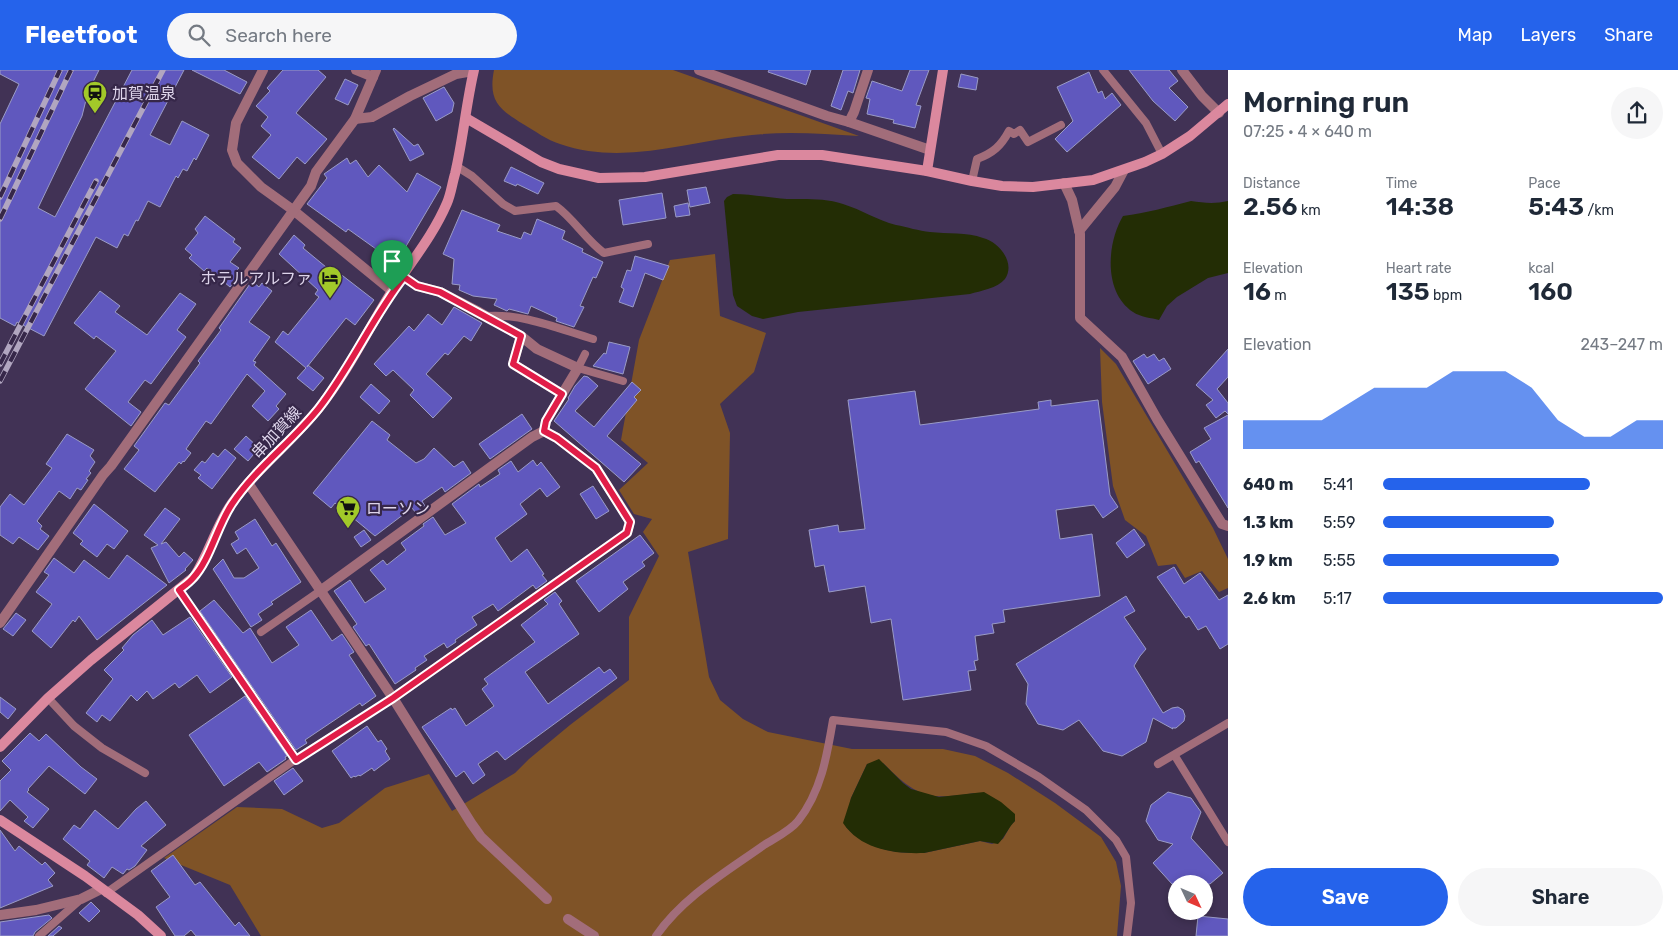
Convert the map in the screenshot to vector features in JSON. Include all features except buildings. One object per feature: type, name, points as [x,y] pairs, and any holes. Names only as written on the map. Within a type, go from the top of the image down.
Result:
[{"type":"street","points":[[263,70],[236,122],[232,150],[237,163],[261,187],[293,210],[392,291]]},
{"type":"street","points":[[0,623],[103,475],[311,186],[316,172],[355,119],[375,74],[356,70]]},
{"type":"street","points":[[355,119],[372,117],[456,74],[474,70]]},
{"type":"street","name":"串加賀線","points":[[0,747],[48,698],[91,660],[194,577],[203,563],[221,522],[232,504],[248,483],[293,438],[335,386],[392,291],[404,277],[437,225],[448,202],[474,70]]},
{"type":"street","points":[[699,70],[827,116],[930,150]]},
{"type":"street","points":[[848,122],[854,112],[868,70]]},
{"type":"street","points":[[927,171],[943,70]]},
{"type":"street","points":[[1182,70],[1202,96],[1219,113]]},
{"type":"street","points":[[466,118],[541,162],[559,169],[599,178],[645,177],[778,155],[822,155],[927,171],[972,182],[1025,187],[1093,180],[1124,170],[1162,154],[1190,136],[1228,104]]},
{"type":"street","points":[[1079,231],[1115,187],[1124,170]]},
{"type":"street","points":[[1064,183],[1072,200],[1079,231],[1080,318],[1122,358],[1222,524],[1228,526]]},
{"type":"street","points":[[404,277],[417,286],[440,292],[521,336],[537,349],[578,368],[546,421],[544,431]]},
{"type":"street","points":[[521,336],[513,364],[562,394]]},
{"type":"street","points":[[320,591],[532,437],[544,431]]},
{"type":"street","points":[[393,698],[627,533],[630,522],[596,468],[557,438],[544,431]]},
{"type":"street","points":[[248,483],[393,698],[452,796],[476,830],[547,899]]},
{"type":"street","points":[[0,820],[85,876],[138,915],[160,936]]},
{"type":"street","points":[[0,915],[36,910],[81,899],[104,891]]},
{"type":"street","points":[[568,918],[594,936]]},
{"type":"lane","points":[[1102,70],[1146,123],[1162,154]]},
{"type":"lane","points":[[972,182],[977,159],[992,153],[999,147],[1009,131],[1014,134],[1020,130],[1028,142],[1061,125]]},
{"type":"lane","points":[[456,166],[472,176],[502,204],[514,211],[556,206],[604,253],[648,244]]},
{"type":"lane","points":[[485,316],[500,315],[528,320],[593,339]]},
{"type":"lane","points":[[585,354],[578,368],[623,381]]},
{"type":"lane","points":[[179,590],[296,760]]},
{"type":"lane","points":[[261,632],[320,591]]},
{"type":"lane","points":[[48,698],[74,726],[102,748],[145,772]]},
{"type":"lane","points":[[104,891],[296,760],[393,698]]},
{"type":"lane","points":[[656,936],[693,896],[797,822],[812,801],[823,772],[833,720],[946,732],[986,746],[1039,777],[1086,810],[1116,840],[1126,856],[1131,903],[1127,936]]},
{"type":"lane","points":[[1158,764],[1175,756],[1228,723]]},
{"type":"lane","points":[[1175,756],[1228,842]]},
{"type":"lane","points":[[39,936],[81,899]]},
{"type":"shaded area","points":[[494,70],[673,70],[859,136],[779,133],[728,138],[656,150],[608,153],[584,150],[550,140],[507,114],[494,97]]},
{"type":"shaded area","points":[[733,194],[836,202],[896,225],[937,233],[977,236],[989,240],[1000,249],[1007,260],[1008,273],[1005,279],[998,285],[970,294],[798,312],[763,319],[752,316],[737,306],[733,295],[724,201]]},
{"type":"shaded area","points":[[1191,201],[1219,203],[1228,201],[1228,273],[1208,278],[1177,297],[1167,306],[1159,320],[1136,314],[1123,303],[1112,280],[1111,253],[1123,216],[1149,212]]},
{"type":"shaded area","points":[[715,254],[720,316],[766,333],[754,372],[720,404],[730,433],[728,539],[688,552],[709,677],[720,700],[743,719],[768,732],[852,749],[943,749],[975,756],[1008,773],[1055,803],[1101,837],[1116,862],[1121,886],[1117,936],[261,936],[230,885],[164,858],[237,807],[282,809],[322,828],[339,823],[385,788],[429,774],[452,811],[515,773],[570,725],[629,680],[629,617],[659,556],[643,532],[652,519],[634,514],[619,490],[648,463],[621,440],[639,340],[670,260]],"holes":[[[883,763],[914,789],[933,796],[974,793],[1015,821],[1003,839],[992,844],[980,841],[924,853],[882,849],[863,840],[846,827],[851,798],[867,764]]]},
{"type":"shaded area","points":[[1100,348],[1116,364],[1213,528],[1228,559],[1228,588],[1219,592],[1202,571],[1185,578],[1176,564],[1158,566],[1146,536],[1125,520],[1113,486],[1102,402]]},
{"type":"shaded area","points":[[879,759],[911,789],[939,797],[984,792],[1001,802],[1015,814],[1015,821],[998,844],[980,841],[924,853],[902,853],[869,845],[850,832],[843,823],[851,798],[867,764]]},
{"type":"railway","points":[[0,197],[60,70]]},
{"type":"railway","points":[[0,219],[71,70]]},
{"type":"railway","points":[[0,381],[163,70]]},
{"type":"railway","points":[[0,364],[96,181]]},
{"type":"place","name":"加賀温泉","points":[[95,114]]},
{"type":"place","name":"ホテルアルファ","points":[[330,299]]},
{"type":"place","name":"ローソン","points":[[348,529]]},
{"type":"route","points":[[404,277],[417,286],[440,292],[480,312],[521,336],[513,364],[562,394],[546,421],[544,431],[557,438],[596,468],[630,522],[627,533],[393,698],[296,760],[179,590],[194,577],[203,563],[221,522],[248,483],[293,438],[335,386],[392,291],[404,277]]}]
